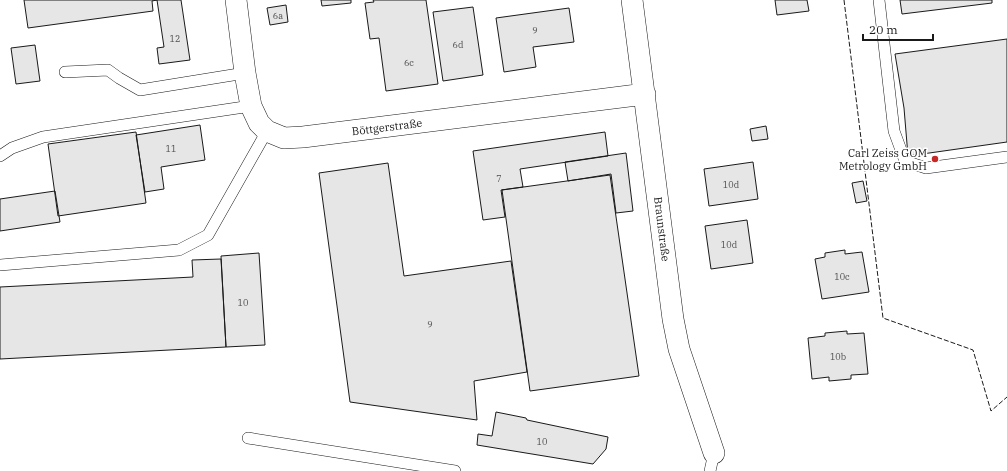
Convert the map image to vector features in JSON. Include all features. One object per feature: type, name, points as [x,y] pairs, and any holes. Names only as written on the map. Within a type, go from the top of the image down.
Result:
[{"type":"street","points":[[236,0],[245,73],[251,106],[259,123],[267,131]]},
{"type":"street","name":"Braunstraße","points":[[632,0],[673,319],[679,349],[712,462]]},
{"type":"street","name":"Böttgerstraße","points":[[267,131],[284,138],[303,138],[645,94]]},
{"type":"lane","points":[[879,0],[894,131],[905,160],[926,168],[1007,157]]},
{"type":"lane","points":[[65,72],[108,70],[118,78],[140,90],[245,73]]},
{"type":"lane","points":[[0,156],[12,148],[43,137],[251,106]]},
{"type":"lane","points":[[0,265],[178,250],[208,235],[267,131]]},
{"type":"lane","points":[[248,438],[455,471]]},
{"type":"building","points":[[24,0],[157,0],[152,1],[153,11],[28,28]]},
{"type":"building","points":[[157,0],[181,0],[190,60],[159,64],[157,48],[164,47]]},
{"type":"building","points":[[321,0],[351,0],[351,3],[322,6]]},
{"type":"building","points":[[373,0],[426,0],[438,84],[386,91],[379,38],[370,39],[365,3],[374,2]]},
{"type":"building","points":[[775,0],[807,0],[809,11],[777,15]]},
{"type":"building","points":[[900,0],[992,0],[992,3],[902,14]]},
{"type":"building","points":[[286,5],[288,22],[270,25],[267,8]]},
{"type":"building","points":[[473,7],[483,75],[443,81],[433,12]]},
{"type":"building","points":[[569,8],[574,42],[533,47],[536,67],[504,72],[496,18]]},
{"type":"building","points":[[1007,39],[1007,142],[908,156],[904,108],[895,54]]},
{"type":"building","points":[[35,45],[40,81],[16,84],[11,48]]},
{"type":"building","points":[[200,125],[205,160],[161,167],[164,189],[145,192],[136,135]]},
{"type":"building","points":[[766,126],[768,139],[752,141],[750,129]]},
{"type":"building","points":[[136,132],[146,203],[58,216],[48,144]]},
{"type":"building","points":[[605,132],[608,156],[520,169],[523,187],[501,190],[505,217],[483,220],[473,151]]},
{"type":"building","points":[[626,153],[633,211],[616,213],[611,174],[568,181],[565,162]]},
{"type":"building","points":[[753,162],[758,199],[709,206],[704,169]]},
{"type":"building","points":[[388,163],[404,276],[511,261],[527,372],[474,381],[477,420],[350,402],[319,173]]},
{"type":"building","points":[[610,175],[639,376],[530,391],[502,190]]},
{"type":"building","points":[[863,181],[867,201],[856,203],[852,183]]},
{"type":"building","points":[[55,191],[60,222],[0,231],[0,199]]},
{"type":"building","points":[[747,220],[753,263],[711,269],[705,226]]},
{"type":"building","points":[[845,250],[845,254],[862,252],[869,292],[822,299],[815,259],[825,257],[825,253]]},
{"type":"building","points":[[259,253],[265,345],[226,347],[221,256]]},
{"type":"building","points":[[221,259],[226,347],[0,359],[0,287],[193,277],[192,260]]},
{"type":"building","points":[[847,331],[847,334],[864,333],[868,374],[851,375],[851,379],[829,381],[829,377],[812,379],[808,338],[825,336],[825,333]]},
{"type":"building","points":[[496,412],[608,437],[606,449],[593,464],[477,445],[478,434],[492,436]]},
{"type":"fence","points":[[844,0],[883,318],[973,350],[991,411],[1007,397]]},
{"type":"place","name":"Carl Zeiss GOM Metrology GmbH","points":[[935,159]]}]
